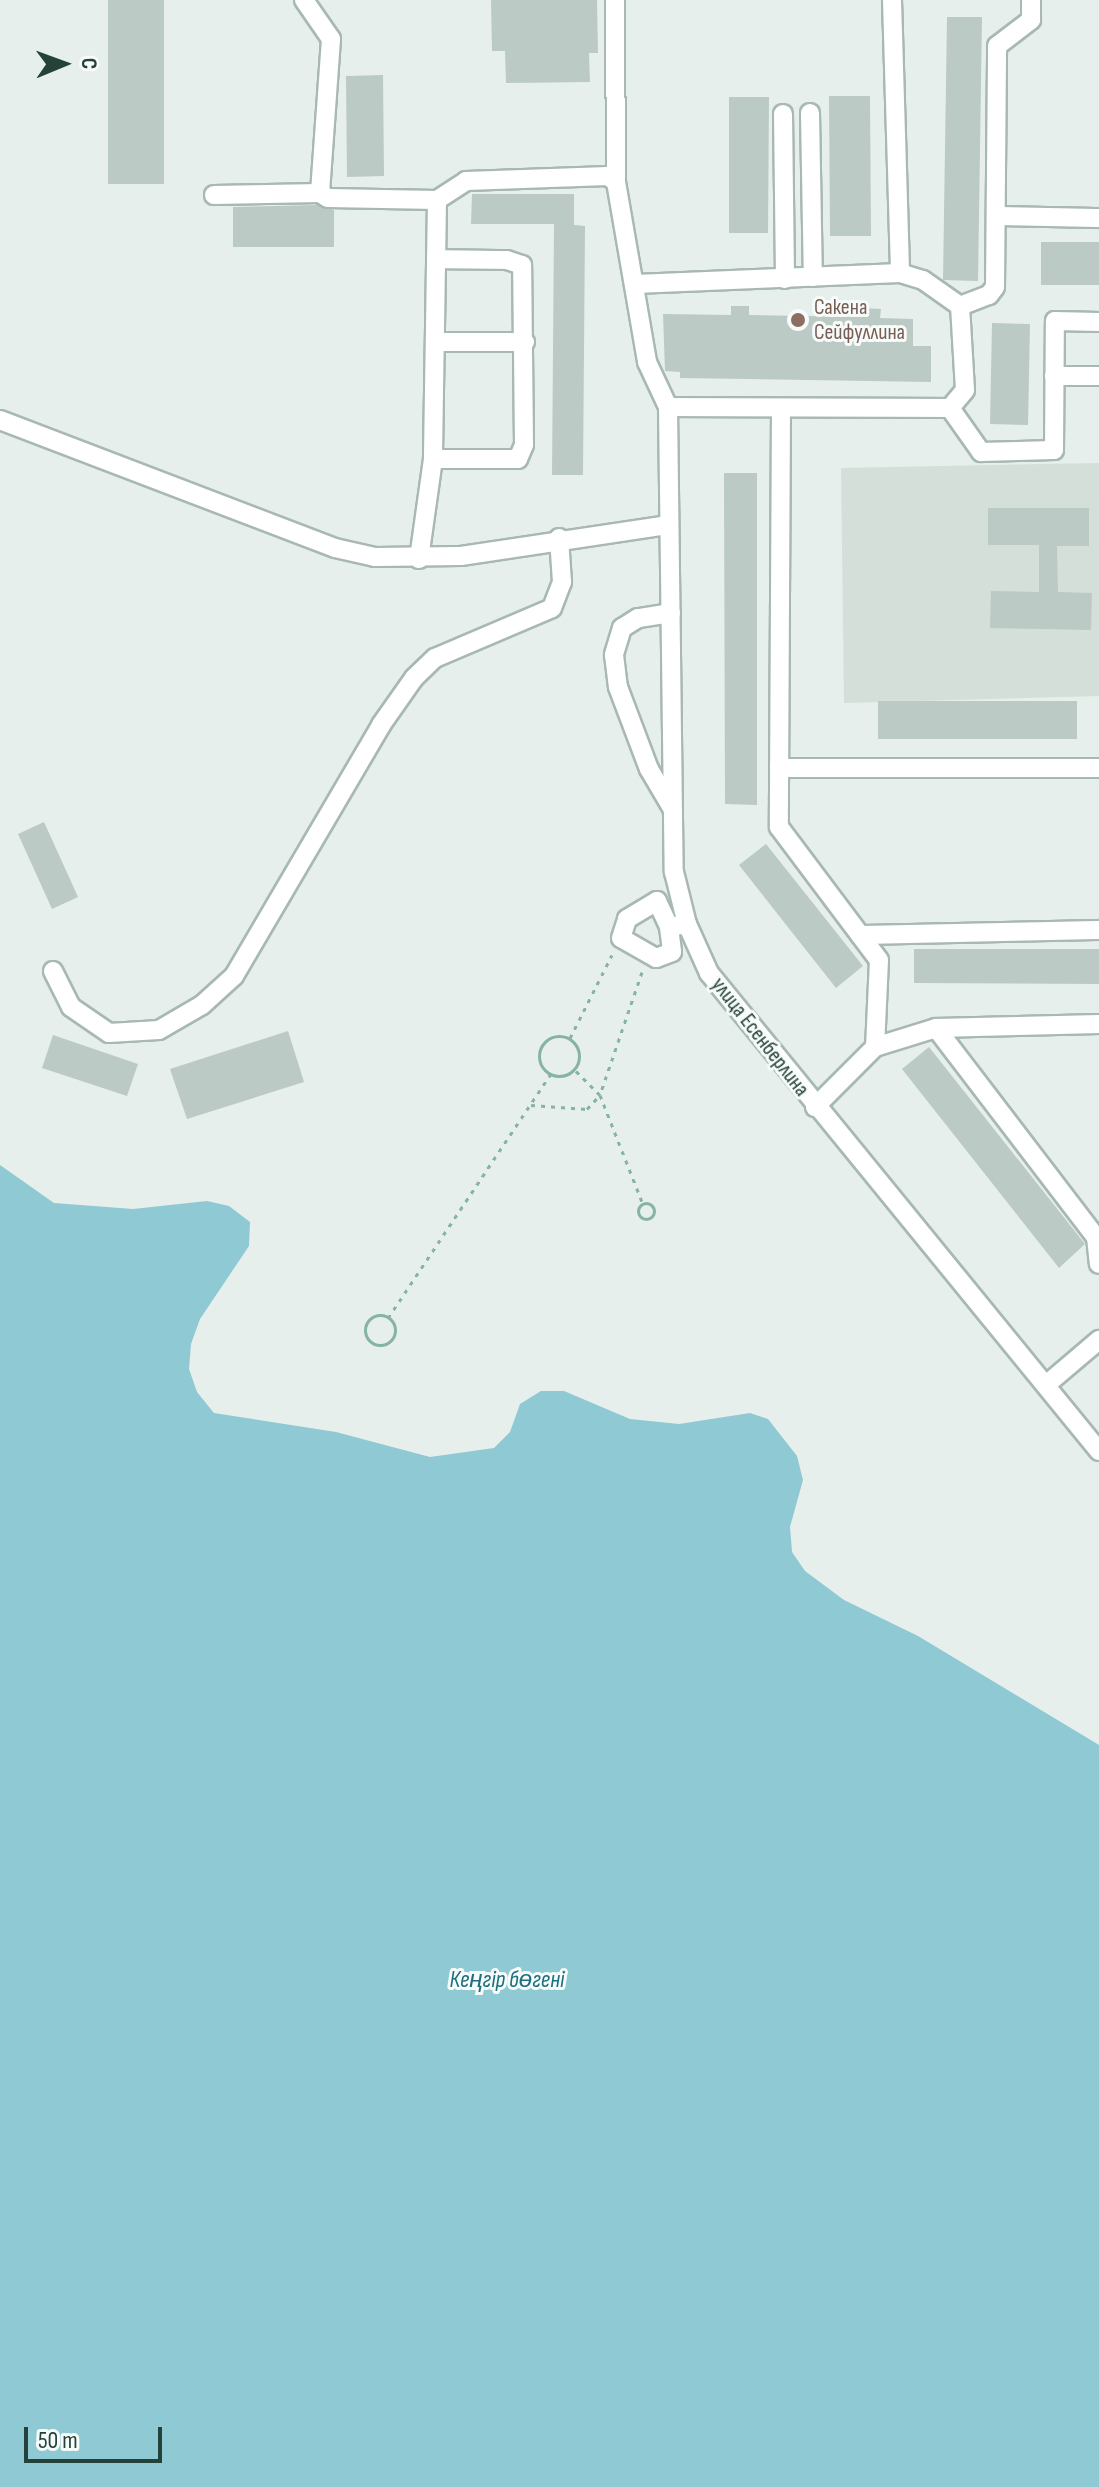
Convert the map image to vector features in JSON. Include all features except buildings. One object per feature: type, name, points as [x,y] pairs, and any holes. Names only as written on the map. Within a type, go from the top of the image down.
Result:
[{"type":"street","points":[[304,0],[331,39],[320,193]]},
{"type":"street","points":[[615,0],[616,182],[647,362],[668,407],[950,408]]},
{"type":"street","points":[[892,0],[900,273]]},
{"type":"street","points":[[960,306],[989,295],[995,287],[997,46],[1031,20],[1031,0]]},
{"type":"street","points":[[810,113],[813,277]]},
{"type":"street","points":[[783,114],[785,279]]},
{"type":"street","points":[[214,195],[320,193],[328,198],[437,200],[466,181],[608,176],[616,182]]},
{"type":"street","points":[[419,559],[433,459],[437,200]]},
{"type":"street","points":[[996,216],[1099,218]]},
{"type":"street","points":[[433,459],[522,457],[525,342],[522,265],[507,260],[436,259]]},
{"type":"street","points":[[635,284],[900,273],[923,280],[960,306]]},
{"type":"street","points":[[950,408],[965,390],[960,306]]},
{"type":"street","points":[[950,408],[981,452],[1054,450],[1055,321],[1099,322]]},
{"type":"street","points":[[435,342],[525,342]]},
{"type":"street","points":[[1054,376],[1099,376]]},
{"type":"street","name":"улица Есенберлина","points":[[668,407],[674,872],[678,926],[709,973],[815,1107],[1099,1451]]},
{"type":"street","points":[[781,408],[779,827],[879,960],[875,1047]]},
{"type":"street","points":[[0,420],[335,548],[375,557],[419,559],[669,525]]},
{"type":"street","points":[[53,971],[71,1007],[109,1033],[159,1030],[202,1005],[234,976],[381,725],[414,678],[435,658],[552,608],[562,582],[559,538]]},
{"type":"street","points":[[671,613],[638,618],[622,628],[614,655],[618,687],[649,769],[673,811]]},
{"type":"street","points":[[779,768],[1099,768]]},
{"type":"street","points":[[657,901],[678,926],[672,952],[656,958],[621,938],[627,919],[657,901]]},
{"type":"street","points":[[860,935],[1099,930]]},
{"type":"street","points":[[815,1107],[875,1047],[936,1028],[1099,1024]]},
{"type":"street","points":[[936,1028],[1096,1237],[1099,1264]]},
{"type":"street","points":[[1046,1385],[1099,1340]]},
{"type":"path","points":[[569,1039],[621,938]]},
{"type":"path","points":[[531,1105],[587,1109],[600,1095],[648,953]]},
{"type":"path","points":[[551,1074],[541,1065],[543,1045],[554,1037],[569,1039],[579,1052],[574,1069]]},
{"type":"path","points":[[574,1069],[600,1095],[643,1204]]},
{"type":"path","points":[[388,1318],[375,1316],[368,1321],[365,1331],[372,1343],[382,1345],[393,1337],[388,1318],[551,1074],[574,1069]]},
{"type":"shaded area","points":[[1099,463],[1099,696],[844,703],[841,468]]},
{"type":"water","name":"Кеңгір бөгені","points":[[0,1165],[54,1203],[133,1209],[207,1201],[229,1206],[250,1222],[249,1246],[200,1319],[191,1344],[189,1369],[197,1392],[214,1413],[336,1432],[430,1457],[494,1448],[510,1432],[520,1404],[541,1391],[564,1391],[630,1419],[679,1424],[750,1413],[768,1419],[797,1456],[803,1480],[790,1527],[792,1552],[805,1571],[844,1600],[918,1636],[1099,1745],[1099,2487],[0,2487]]},
{"type":"place","name":"Сакена Сейфуллина","points":[[798,320]]}]
